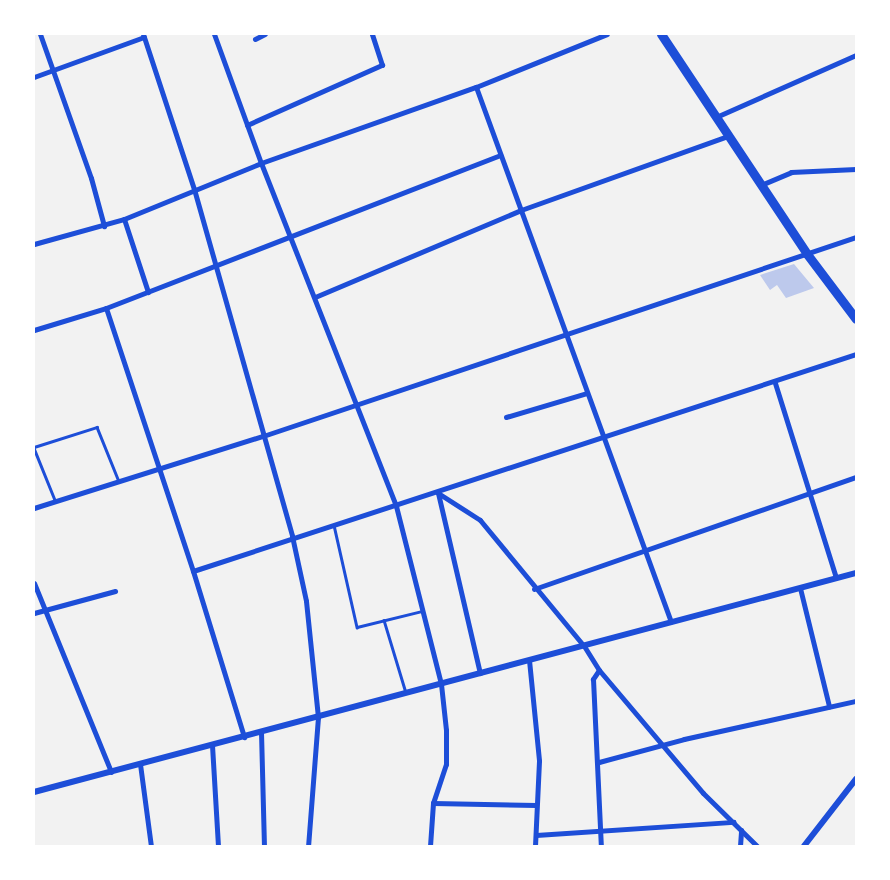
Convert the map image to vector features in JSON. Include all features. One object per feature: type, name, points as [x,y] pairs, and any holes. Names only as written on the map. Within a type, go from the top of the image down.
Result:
[{"type":"main road","points":[[660,34],[807,254],[856,319]]},
{"type":"street","points":[[40,34],[54,71],[104,226]]},
{"type":"street","points":[[214,34],[261,163],[358,403],[396,506],[442,684],[446,764],[433,802],[430,846]]},
{"type":"street","points":[[255,38],[265,34]]},
{"type":"street","points":[[247,125],[382,65],[372,34]]},
{"type":"street","points":[[34,244],[124,219],[261,163],[476,86],[607,34]]},
{"type":"street","points":[[34,77],[54,71],[143,35],[194,189],[216,265],[292,536],[306,601],[318,717],[308,846]]},
{"type":"street","points":[[716,117],[856,55]]},
{"type":"street","points":[[476,86],[671,622]]},
{"type":"street","points":[[315,296],[521,210],[728,136]]},
{"type":"street","points":[[34,330],[106,308],[289,235],[500,155]]},
{"type":"street","points":[[761,185],[791,172],[856,169]]},
{"type":"street","points":[[124,219],[148,292]]},
{"type":"street","points":[[34,508],[158,466],[263,436],[856,237]]},
{"type":"street","points":[[106,308],[193,571],[244,737]]},
{"type":"street","points":[[193,571],[292,536],[438,493],[604,437],[775,383],[856,354]]},
{"type":"street","points":[[775,383],[808,494],[836,578]]},
{"type":"street","points":[[506,417],[587,393]]},
{"type":"street","points":[[534,589],[856,477]]},
{"type":"street","points":[[438,493],[480,520],[534,589],[584,646],[599,670],[666,745],[703,792],[757,846]]},
{"type":"street","points":[[438,493],[480,674]]},
{"type":"street","points":[[34,792],[856,573]]},
{"type":"street","points":[[34,583],[111,772]]},
{"type":"street","points":[[800,588],[829,706]]},
{"type":"street","points":[[34,613],[115,592]]},
{"type":"street","points":[[529,660],[539,760],[535,846]]},
{"type":"street","points":[[599,670],[593,679],[599,762],[602,846]]},
{"type":"street","points":[[599,762],[856,701]]},
{"type":"street","points":[[261,732],[264,846]]},
{"type":"street","points":[[212,745],[218,846]]},
{"type":"street","points":[[151,754],[158,760]]},
{"type":"street","points":[[121,769],[123,761]]},
{"type":"street","points":[[140,764],[151,846]]},
{"type":"street","points":[[804,846],[856,779]]},
{"type":"street","points":[[433,802],[536,805]]},
{"type":"street","points":[[536,835],[734,822]]},
{"type":"street","points":[[740,846],[742,830]]},
{"type":"lane","points":[[55,500],[34,448],[97,427],[118,479]]},
{"type":"lane","points":[[334,524],[357,627],[422,611]]},
{"type":"lane","points":[[384,620],[406,693]]},
{"type":"building","points":[[794,264],[814,288],[786,298],[777,285],[770,290],[760,275]]}]
